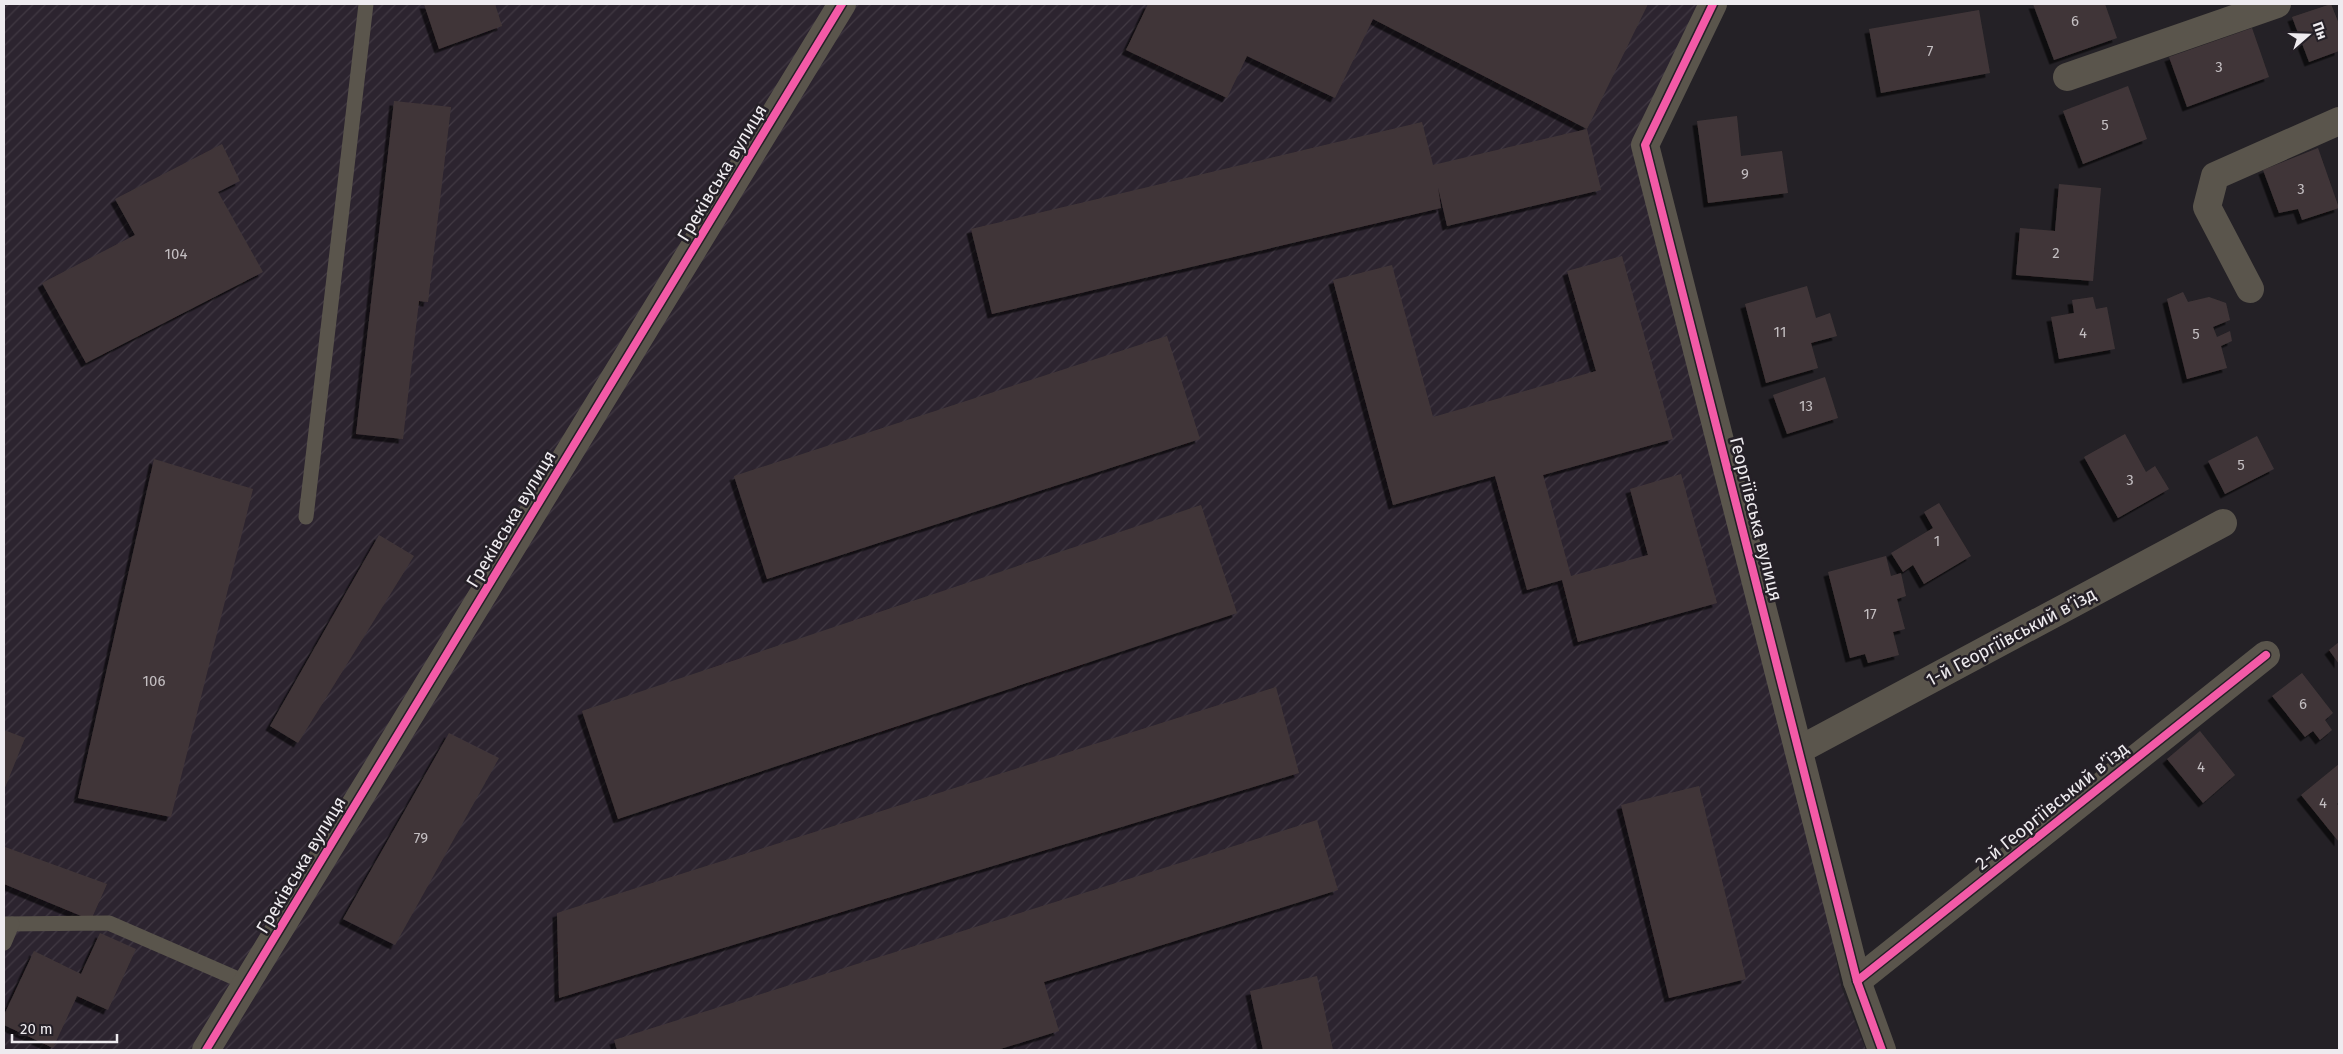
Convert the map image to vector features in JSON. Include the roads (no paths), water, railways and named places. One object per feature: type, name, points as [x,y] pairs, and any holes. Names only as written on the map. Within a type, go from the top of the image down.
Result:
[{"type":"street","name":"Греківська вулиця","points":[[206,1050],[842,4]]},
{"type":"street","name":"Георгіївська вулиця","points":[[1712,4],[1645,145],[1857,981],[1882,1050]]},
{"type":"street","points":[[2067,77],[2277,4]]},
{"type":"street","points":[[2250,289],[2208,207],[2216,176],[2339,122]]},
{"type":"street","name":"1-й Георгіївський в’їзд","points":[[1799,750],[2223,523]]},
{"type":"street","name":"2-й Георгіївський в’їзд","points":[[1857,981],[2266,655]]},
{"type":"lane","points":[[306,516],[366,4]]},
{"type":"lane","points":[[4,943],[8,924],[109,923],[247,983]]}]
